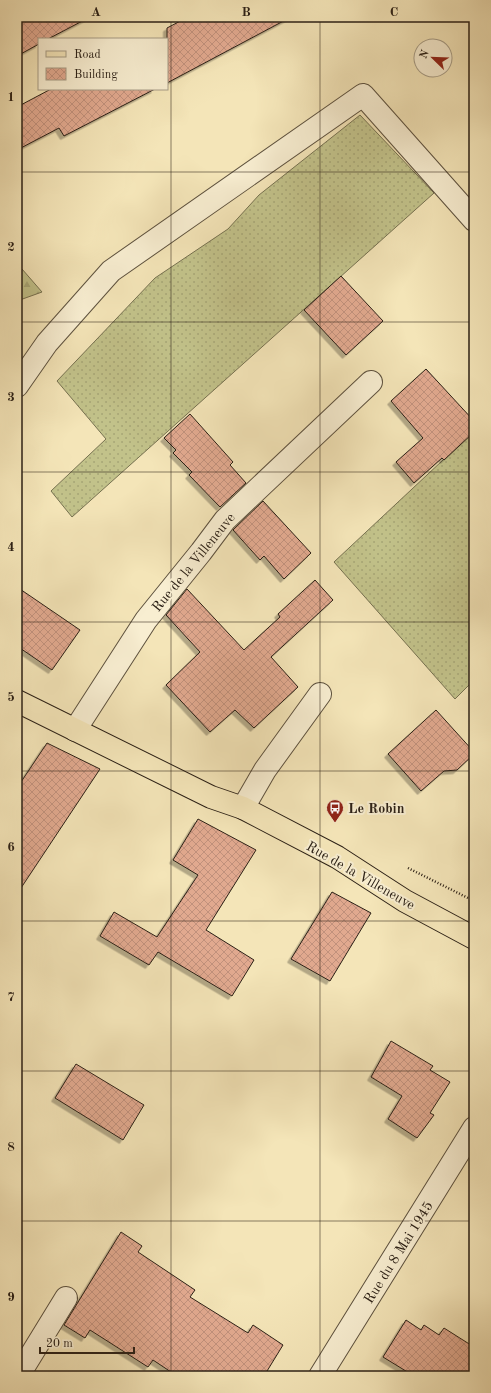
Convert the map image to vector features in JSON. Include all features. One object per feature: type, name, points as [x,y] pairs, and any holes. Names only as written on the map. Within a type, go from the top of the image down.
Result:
[{"type":"main road","name":"Rue de la Villeneuve","points":[[17,701],[211,797],[243,808],[337,857],[405,901],[474,938]]},
{"type":"street","points":[[17,386],[47,343],[111,271],[363,95],[474,220]]},
{"type":"street","name":"Rue de la Villeneuve","points":[[75,730],[146,620],[225,520],[371,382]]},
{"type":"street","points":[[243,808],[265,770],[320,694]]},
{"type":"street","name":"Rue du 8 Mai 1945","points":[[320,1376],[474,1128]]},
{"type":"street","points":[[17,1376],[66,1298]]},
{"type":"green space","points":[[360,115],[434,193],[72,517],[51,491],[106,439],[57,381],[155,278],[228,229],[259,195]]},
{"type":"green space","points":[[17,267],[22,269],[42,292],[17,301]]},
{"type":"green space","points":[[474,431],[474,680],[455,699],[334,562]]},
{"type":"building","points":[[17,17],[90,17],[50,38],[38,38],[38,45],[17,56]]},
{"type":"building","points":[[188,17],[291,17],[168,82],[167,28]]},
{"type":"building","points":[[49,90],[153,90],[64,136],[59,128],[17,150],[17,107]]},
{"type":"building","points":[[341,276],[383,321],[346,355],[304,310]]},
{"type":"building","points":[[426,369],[474,421],[474,432],[444,460],[442,458],[414,483],[396,462],[423,438],[391,401]]},
{"type":"building","points":[[190,414],[233,462],[230,465],[246,483],[220,507],[189,475],[192,472],[173,453],[176,450],[164,438]]},
{"type":"building","points":[[263,501],[311,553],[284,579],[264,556],[260,560],[233,530]]},
{"type":"building","points":[[315,580],[333,600],[271,657],[298,687],[254,728],[235,710],[210,732],[166,685],[200,652],[166,615],[187,589],[244,650],[280,617],[278,614]]},
{"type":"building","points":[[17,587],[80,630],[52,670],[17,646]]},
{"type":"building","points":[[436,710],[474,752],[474,754],[457,770],[444,771],[421,791],[388,754]]},
{"type":"building","points":[[47,743],[100,769],[17,894],[17,788]]},
{"type":"building","points":[[198,819],[256,850],[206,930],[254,960],[232,996],[158,952],[149,965],[100,936],[114,912],[157,937],[198,875],[173,860]]},
{"type":"building","points":[[332,892],[371,913],[330,981],[291,959]]},
{"type":"building","points":[[391,1041],[433,1066],[430,1070],[450,1082],[430,1113],[434,1115],[417,1138],[388,1119],[402,1096],[371,1077]]},
{"type":"building","points":[[76,1064],[144,1105],[123,1140],[55,1098]]},
{"type":"building","points":[[121,1232],[142,1246],[138,1252],[195,1290],[190,1297],[248,1333],[253,1325],[283,1345],[264,1376],[177,1376],[153,1360],[148,1367],[90,1330],[85,1338],[64,1325]]},
{"type":"building","points":[[406,1320],[421,1330],[424,1325],[439,1335],[444,1328],[474,1347],[474,1376],[414,1376],[383,1357]]},
{"type":"place","name":"Le Robin","points":[[335,823]]}]
